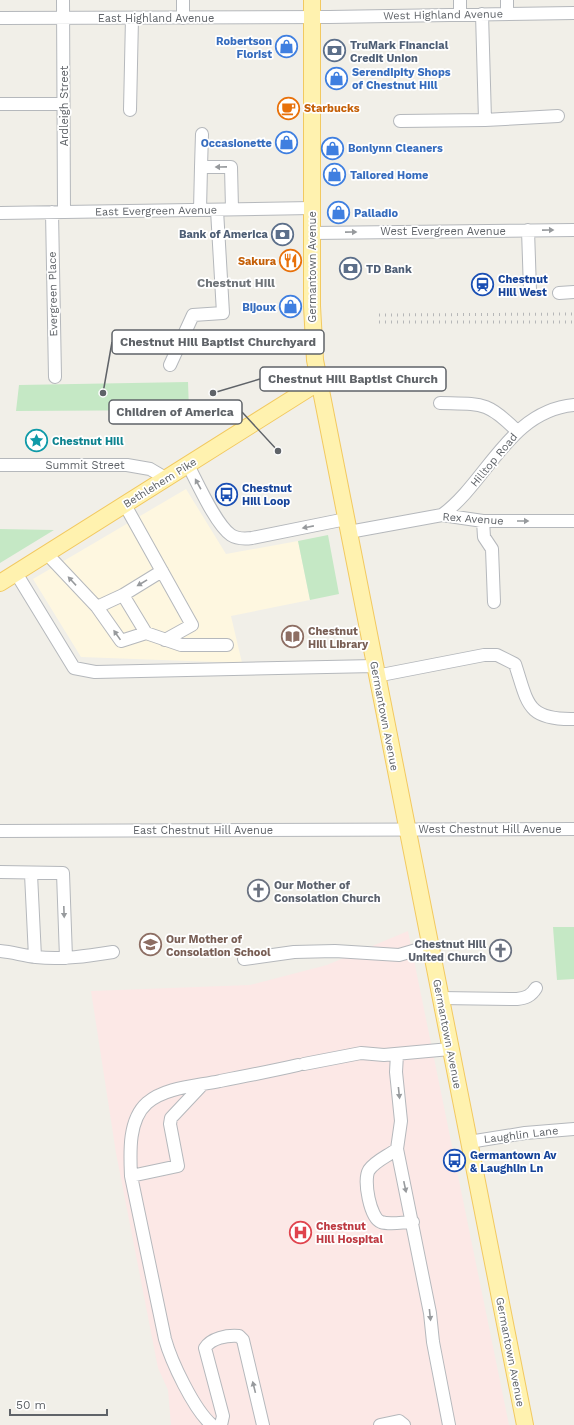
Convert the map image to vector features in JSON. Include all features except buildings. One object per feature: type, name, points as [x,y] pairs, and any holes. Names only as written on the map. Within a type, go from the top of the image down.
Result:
[{"type":"main road","name":"Germantown Avenue","points":[[312,0],[313,339],[319,382],[525,1425]]},
{"type":"main road","name":"Bethlehem Pike","points":[[0,583],[188,466],[319,382]]},
{"type":"street","name":"Ardleigh Street","points":[[58,212],[64,104],[63,0]]},
{"type":"street","points":[[183,18],[184,0]]},
{"type":"street","points":[[460,0],[460,15]]},
{"type":"street","points":[[507,0],[507,14]]},
{"type":"street","name":"West Highland Avenue","points":[[312,17],[574,13]]},
{"type":"street","points":[[482,14],[485,120]]},
{"type":"street","name":"East Highland Avenue","points":[[0,18],[312,17]]},
{"type":"street","points":[[130,110],[132,18]]},
{"type":"street","points":[[0,104],[64,104]]},
{"type":"street","points":[[400,121],[485,120],[558,116]]},
{"type":"street","points":[[200,210],[202,134]]},
{"type":"street","points":[[201,167],[231,167],[232,210]]},
{"type":"street","name":"East Evergreen Avenue","points":[[0,213],[312,208]]},
{"type":"street","points":[[170,366],[193,315],[223,313],[217,210]]},
{"type":"street","name":"Evergreen Place","points":[[55,377],[58,212]]},
{"type":"street","points":[[528,230],[530,290]]},
{"type":"street","name":"West Evergreen Avenue","points":[[312,232],[574,230]]},
{"type":"street","points":[[559,292],[574,292]]},
{"type":"street","points":[[440,403],[480,404],[490,407],[502,416],[517,431]]},
{"type":"street","name":"Hilltop Road","points":[[442,516],[456,504],[517,431],[547,412],[574,405]]},
{"type":"street","name":"Summit Street","points":[[0,465],[127,464],[150,469],[167,479]]},
{"type":"street","points":[[188,466],[221,524],[231,536],[238,538],[252,538],[347,526]]},
{"type":"street","points":[[125,505],[192,625],[165,640]]},
{"type":"street","name":"Rex Avenue","points":[[347,526],[442,516],[484,521],[574,521]]},
{"type":"street","points":[[484,521],[484,537],[492,549],[494,602]]},
{"type":"street","points":[[47,554],[97,607],[121,641],[146,633],[182,645],[227,645]]},
{"type":"street","points":[[97,607],[123,595],[162,571]]},
{"type":"street","points":[[16,573],[74,668],[95,672],[376,671],[484,655],[497,655],[515,664],[528,704],[539,715],[574,719]]},
{"type":"street","points":[[123,595],[146,633]]},
{"type":"street","name":"West Chestnut Hill Avenue","points":[[407,829],[574,829]]},
{"type":"street","name":"East Chestnut Hill Avenue","points":[[0,831],[407,829]]},
{"type":"street","points":[[0,872],[32,874],[63,873],[66,958]]},
{"type":"street","points":[[32,874],[35,957]]},
{"type":"street","points":[[244,960],[294,952],[335,951],[399,955],[430,946]]},
{"type":"street","points":[[0,951],[16,952],[35,957],[66,958],[113,952]]},
{"type":"street","points":[[440,998],[517,999],[526,998],[532,995],[536,988]]},
{"type":"street","points":[[212,1425],[193,1401],[168,1350],[131,1176],[131,1142],[136,1121],[141,1110],[147,1103],[170,1091],[361,1053],[377,1055],[450,1049]]},
{"type":"street","points":[[397,1054],[396,1072],[401,1121],[396,1149],[413,1222],[430,1313],[432,1342],[449,1425]]},
{"type":"street","points":[[131,1176],[178,1166],[170,1124],[171,1118],[202,1085]]},
{"type":"street","name":"Laughlin Lane","points":[[469,1142],[525,1133],[574,1129]]},
{"type":"street","points":[[396,1149],[373,1166],[368,1172],[367,1189],[372,1210],[376,1218],[381,1222],[413,1222]]},
{"type":"street","points":[[222,1425],[222,1416],[205,1348],[211,1341],[239,1336],[243,1340],[262,1425]]},
{"type":"street","points":[[380,1425],[399,1421],[404,1425]]},
{"type":"shaded area","points":[[186,489],[226,554],[298,541],[310,600],[231,616],[242,663],[81,657],[33,579]]},
{"type":"shaded area","name":"Chestnut Hill Hospital","points":[[408,931],[509,1425],[171,1425],[168,1390],[158,1368],[116,1153],[91,991],[250,985],[327,965]]},
{"type":"green space","points":[[188,382],[189,410],[16,411],[19,385]]},
{"type":"green space","points":[[0,529],[54,530],[0,563]]},
{"type":"green space","points":[[328,535],[339,594],[310,600],[298,541]]},
{"type":"green space","points":[[553,927],[574,927],[574,979],[557,980]]},
{"type":"railway","points":[[379,315],[574,314]]},
{"type":"railway","points":[[379,322],[574,322]]},
{"type":"place","name":"Robertson Florist","points":[[287,47]]},
{"type":"place","name":"TruMark Financial Credit Union","points":[[335,51]]},
{"type":"place","name":"Serendipity Shops of Chestnut Hill","points":[[337,78]]},
{"type":"place","name":"Starbucks","points":[[289,108]]},
{"type":"place","name":"Occasionette","points":[[287,143]]},
{"type":"place","name":"Bonlynn Cleaners","points":[[332,148]]},
{"type":"place","name":"Tailored Home","points":[[335,175]]},
{"type":"place","name":"Palladio","points":[[338,213]]},
{"type":"place","name":"Bank of America","points":[[283,234]]},
{"type":"place","name":"Sakura","points":[[291,261]]},
{"type":"place","name":"TD Bank","points":[[351,269]]},
{"type":"place","name":"Chestnut Hill West","points":[[483,285]]},
{"type":"place","name":"Bijoux","points":[[291,307]]},
{"type":"place","name":"Chestnut Hill Baptist Churchyard","points":[[103,393]]},
{"type":"place","name":"Chestnut Hill Baptist Church","points":[[213,393]]},
{"type":"place","name":"Chestnut Hill","points":[[36,441]]},
{"type":"place","name":"Children of America","points":[[278,451]]},
{"type":"place","name":"Chestnut Hill Loop","points":[[226,494]]},
{"type":"place","name":"Chestnut Hill Library","points":[[292,637]]},
{"type":"place","name":"Our Mother of Consolation Church","points":[[259,891]]},
{"type":"place","name":"Our Mother of Consolation School","points":[[150,945]]},
{"type":"place","name":"Chestnut Hill United Church","points":[[501,950]]},
{"type":"place","name":"Germantown Av & Laughlin Ln","points":[[455,1161]]},
{"type":"place","name":"Chestnut Hill Hospital","points":[[301,1232]]},
{"type":"district","name":"Chestnut Hill","points":[[236,283]]}]
